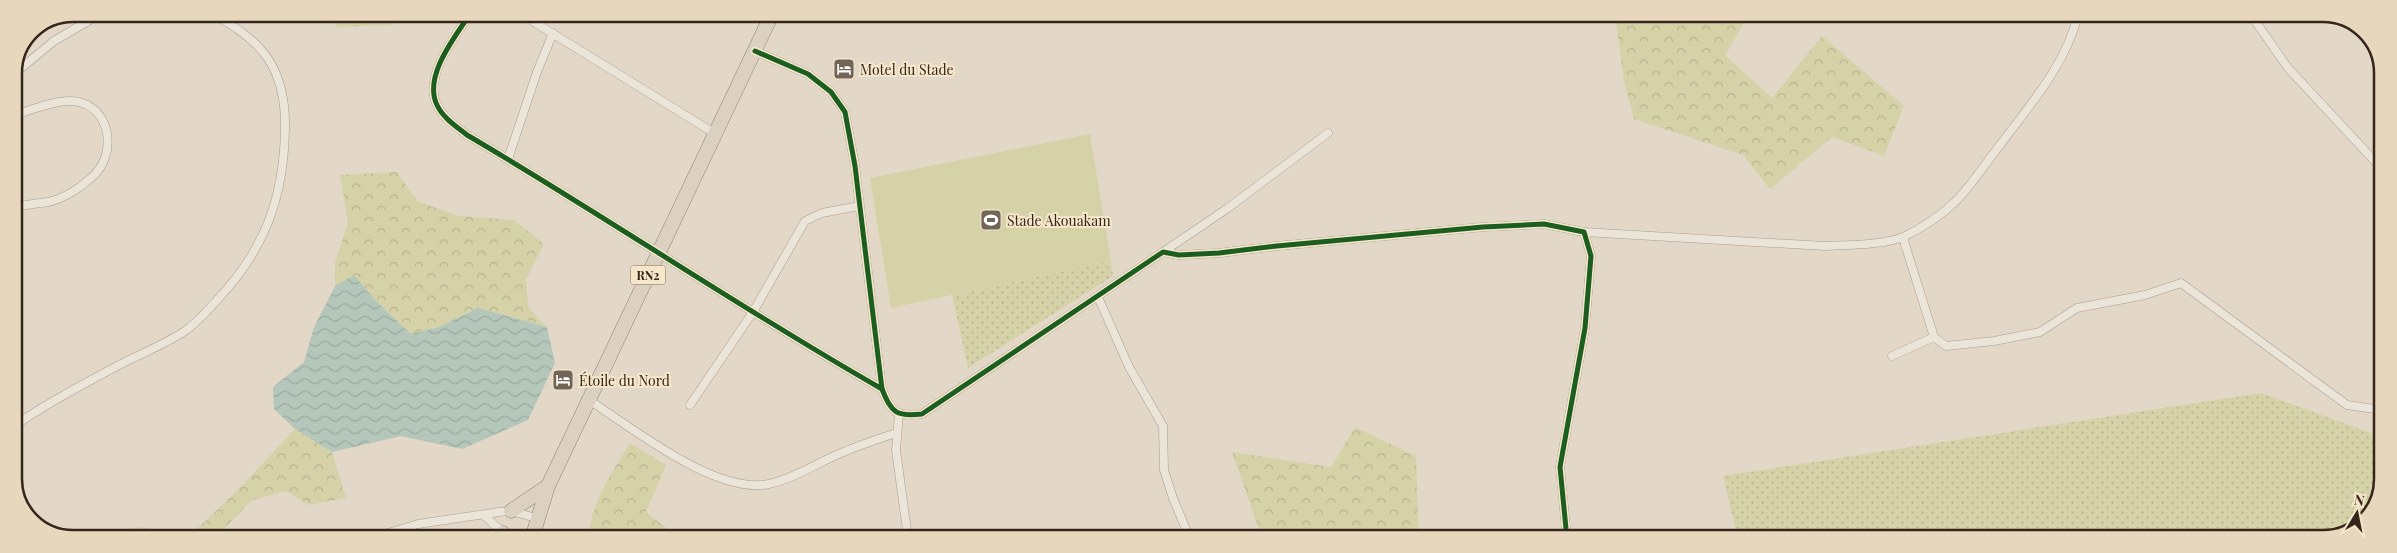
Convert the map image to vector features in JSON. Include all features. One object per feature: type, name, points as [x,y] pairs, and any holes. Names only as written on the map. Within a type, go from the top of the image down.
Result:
[{"type":"highway","name":"RN2","points":[[534,530],[548,486],[714,132],[756,51],[769,22]]},
{"type":"highway","points":[[511,511],[548,486]]},
{"type":"street","points":[[23,67],[54,41],[86,22]]},
{"type":"street","points":[[23,421],[68,393],[186,330],[206,313],[244,271],[266,229],[273,213],[282,169],[285,118],[283,88],[272,64],[261,51],[227,22]]},
{"type":"street","points":[[465,22],[436,71],[435,101],[445,116],[467,135],[659,252],[753,312],[882,389]]},
{"type":"street","points":[[534,22],[714,132]]},
{"type":"street","points":[[1163,252],[1179,254],[1219,253],[1483,227],[1544,224],[1584,232],[1825,246],[1859,245],[1903,238],[1946,208],[1972,182],[2047,82],[2066,50],[2076,22]]},
{"type":"street","points":[[2256,22],[2288,68],[2374,160]]},
{"type":"street","points":[[508,159],[537,72],[553,33]]},
{"type":"street","points":[[756,51],[808,74],[831,92],[845,112],[882,389],[888,407],[899,414],[922,414],[1228,208],[1328,133]]},
{"type":"street","points":[[22,113],[56,103],[70,101],[82,103],[95,111],[105,124],[109,140],[108,155],[93,177],[66,195],[50,202],[22,207]]},
{"type":"street","points":[[690,405],[753,312],[805,221],[822,213],[859,206]]},
{"type":"street","points":[[1566,530],[1560,467],[1585,328],[1591,256],[1584,232]]},
{"type":"street","points":[[1903,238],[1934,337],[1946,346],[1994,341],[2040,332],[2077,308],[2145,295],[2181,283],[2347,405],[2374,409]]},
{"type":"street","points":[[1098,297],[1129,367],[1163,426],[1164,470],[1186,530]]},
{"type":"street","points":[[1892,356],[1934,337]]},
{"type":"street","points":[[589,400],[687,464],[702,472],[746,484],[767,484],[785,479],[846,450],[896,433]]},
{"type":"street","points":[[899,414],[896,450],[907,530]]},
{"type":"street","points":[[397,530],[418,524],[511,511],[536,518]]},
{"type":"street","points":[[485,516],[501,530]]},
{"type":"green space","points":[[333,22],[392,22],[394,25],[337,27]]},
{"type":"green space","points":[[1616,22],[1745,22],[1725,55],[1772,98],[1822,36],[1904,106],[1884,156],[1832,137],[1770,189],[1743,155],[1634,119],[1624,81]]},
{"type":"green space","name":"Stade Akouakam","points":[[1090,134],[1111,261],[891,308],[870,178]]},
{"type":"green space","points":[[397,172],[417,201],[459,216],[514,220],[544,244],[526,279],[528,307],[547,327],[478,308],[439,327],[411,334],[376,301],[354,275],[335,286],[335,262],[348,223],[340,175]]},
{"type":"green space","points":[[1111,261],[1113,276],[968,368],[952,295]]},
{"type":"green space","points":[[2261,393],[2374,434],[2374,490],[2372,496],[2368,505],[2357,518],[2343,527],[2334,530],[1736,530],[1723,476]]},
{"type":"green space","points":[[1355,427],[1416,456],[1419,530],[1259,530],[1232,452],[1331,467]]},
{"type":"green space","points":[[295,429],[332,452],[346,498],[309,505],[286,491],[252,500],[223,530],[196,530],[234,494]]},
{"type":"green space","points":[[630,443],[666,465],[646,512],[669,530],[590,530],[593,513],[609,477]]},
{"type":"green space","points":[[142,527],[154,530],[120,530]]},
{"type":"water","points":[[354,275],[376,301],[411,334],[439,327],[478,308],[547,327],[555,363],[528,420],[462,449],[401,436],[332,452],[295,429],[274,409],[273,387],[304,362],[314,327],[335,286]]},
{"type":"cycle path","points":[[465,22],[449,45],[437,70],[434,82],[434,94],[437,105],[450,122],[467,135],[777,327],[882,389]]},
{"type":"cycle path","points":[[755,51],[808,74],[831,92],[845,112],[855,166],[882,389],[892,408],[901,414],[922,414],[1163,252],[1179,255],[1219,253],[1483,227],[1544,224],[1584,232],[1591,256],[1585,328],[1560,467],[1566,530]]},
{"type":"place","name":"Motel du Stade","points":[[844,69]]},
{"type":"place","name":"Stade Akouakam","points":[[991,220]]},
{"type":"place","name":"Étoile du Nord","points":[[563,380]]}]
